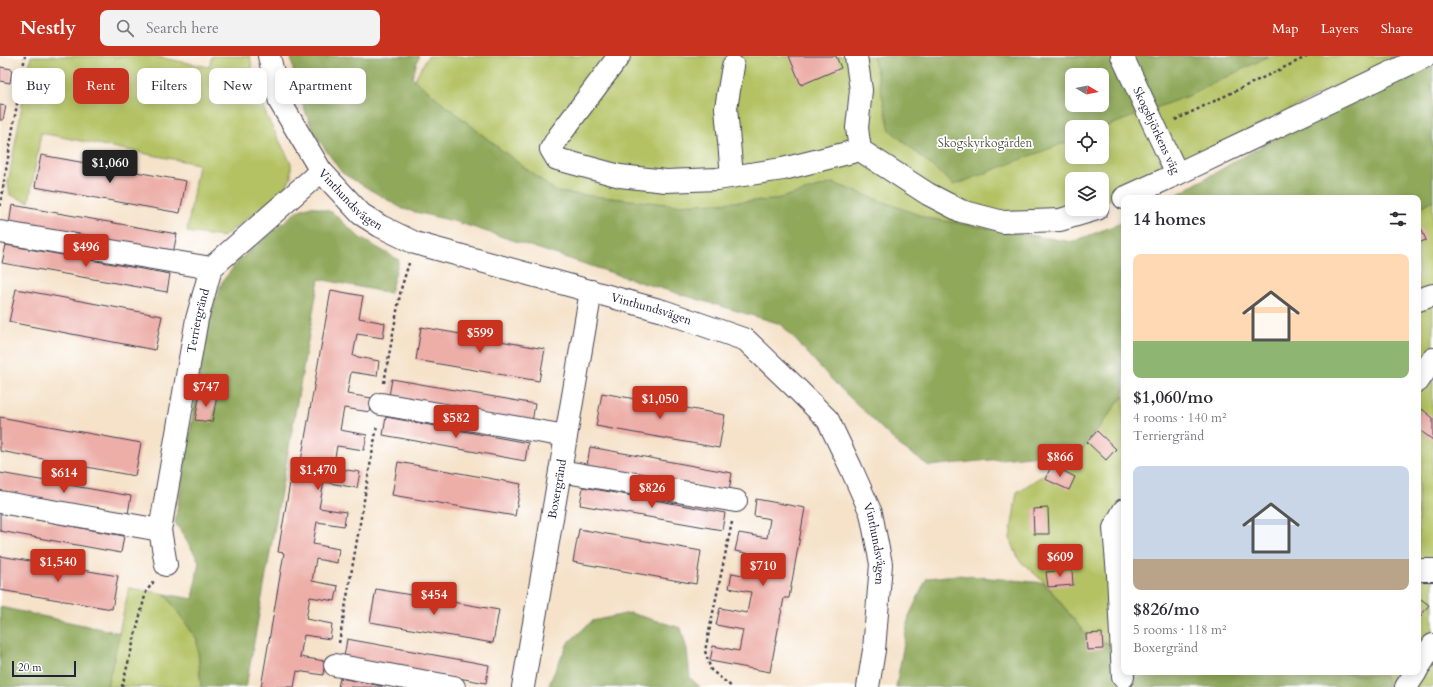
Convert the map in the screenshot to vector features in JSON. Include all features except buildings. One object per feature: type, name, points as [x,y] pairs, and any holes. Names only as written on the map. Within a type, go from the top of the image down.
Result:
[{"type":"street","name":"Vinthundsvägen","points":[[269,56],[280,102],[321,171],[361,214],[380,226],[415,243],[591,290],[663,311],[746,340],[828,420],[851,468],[870,513],[881,564],[874,650],[868,687]]},
{"type":"street","points":[[619,56],[559,136],[551,150],[557,159],[620,176],[666,181],[717,179],[783,169],[860,150],[928,194],[961,211],[1003,222],[1060,220],[1073,216]]},
{"type":"street","points":[[856,56],[861,90],[857,128],[860,150]]},
{"type":"street","name":"Skogsbjörkens väg","points":[[1122,56],[1178,174],[1131,195]]},
{"type":"street","points":[[1178,174],[1426,56]]},
{"type":"street","points":[[732,176],[726,108],[733,66]]},
{"type":"street","points":[[0,232],[211,268],[321,171]]},
{"type":"street","name":"Skogsbjörkens väg","points":[[1109,205],[1121,199]]},
{"type":"street","name":"Terriergränd","points":[[166,565],[160,530],[197,319],[211,268]]},
{"type":"street","name":"Boxergränd","points":[[524,687],[591,290]]},
{"type":"street","points":[[1421,299],[1433,295]]},
{"type":"street","points":[[1421,377],[1433,359]]},
{"type":"street","points":[[381,404],[566,436]]},
{"type":"street","points":[[560,471],[736,501]]},
{"type":"street","points":[[0,502],[160,530]]},
{"type":"street","points":[[1121,515],[1114,528],[1121,576]]},
{"type":"street","points":[[1421,570],[1433,570]]},
{"type":"street","points":[[1421,663],[1433,645]]},
{"type":"street","points":[[335,665],[454,687]]},
{"type":"street","points":[[1406,687],[1414,675]]},
{"type":"path","points":[[0,206],[25,56]]},
{"type":"path","points":[[1157,129],[1308,56]]},
{"type":"path","points":[[335,665],[401,289],[415,243]]},
{"type":"path","points":[[732,687],[711,670],[705,651],[736,501]]},
{"type":"path","points":[[122,687],[146,592],[166,565]]},
{"type":"green space","points":[[31,56],[152,56],[209,67],[212,56],[250,56],[252,68],[209,68],[209,104],[262,104],[267,117],[291,163],[291,178],[282,192],[223,237],[187,232],[198,164],[41,133],[29,202],[10,195],[8,183],[22,104],[65,104],[65,68],[29,68]]},
{"type":"green space","points":[[291,56],[419,56],[412,78],[500,149],[557,192],[677,205],[773,200],[833,183],[927,218],[1072,242],[1121,223],[1121,399],[1081,451],[929,466],[898,444],[834,382],[781,324],[646,284],[457,222],[403,209],[342,173],[314,133],[302,104],[366,104],[366,68],[293,68]]},
{"type":"green space","name":"Skogskyrkogården","points":[[428,56],[1398,56],[1109,200],[1109,172],[1065,172],[1065,215],[1046,231],[573,226],[394,114]]},
{"type":"green space","points":[[873,56],[1269,56],[1190,95],[1109,125],[1109,120],[1065,120],[1065,143],[954,185],[890,130]]},
{"type":"green space","points":[[1433,62],[1433,200],[1421,207],[1421,195],[1176,195],[1302,123]]},
{"type":"green space","points":[[1433,200],[1433,687],[1389,687],[1385,676],[1368,675],[1421,675],[1421,207]]},
{"type":"green space","points":[[311,206],[332,212],[360,238],[399,260],[390,293],[319,279],[246,687],[201,687],[197,639],[165,594],[193,599],[199,561],[175,522],[209,319],[222,282],[240,259],[297,211]]},
{"type":"green space","points":[[1121,399],[1121,645],[1090,640],[1045,583],[1019,560],[1010,538],[1017,492],[1081,451]]},
{"type":"green space","points":[[957,575],[1045,583],[1090,640],[1121,645],[1121,675],[1368,675],[1385,676],[1389,687],[896,687],[909,616],[927,578]]},
{"type":"green space","points":[[129,588],[165,594],[197,639],[201,687],[107,687]]},
{"type":"green space","points":[[0,607],[120,633],[107,687],[0,687]]},
{"type":"green space","points":[[630,613],[681,628],[687,650],[690,678],[700,687],[549,687],[568,643],[592,621]]}]
